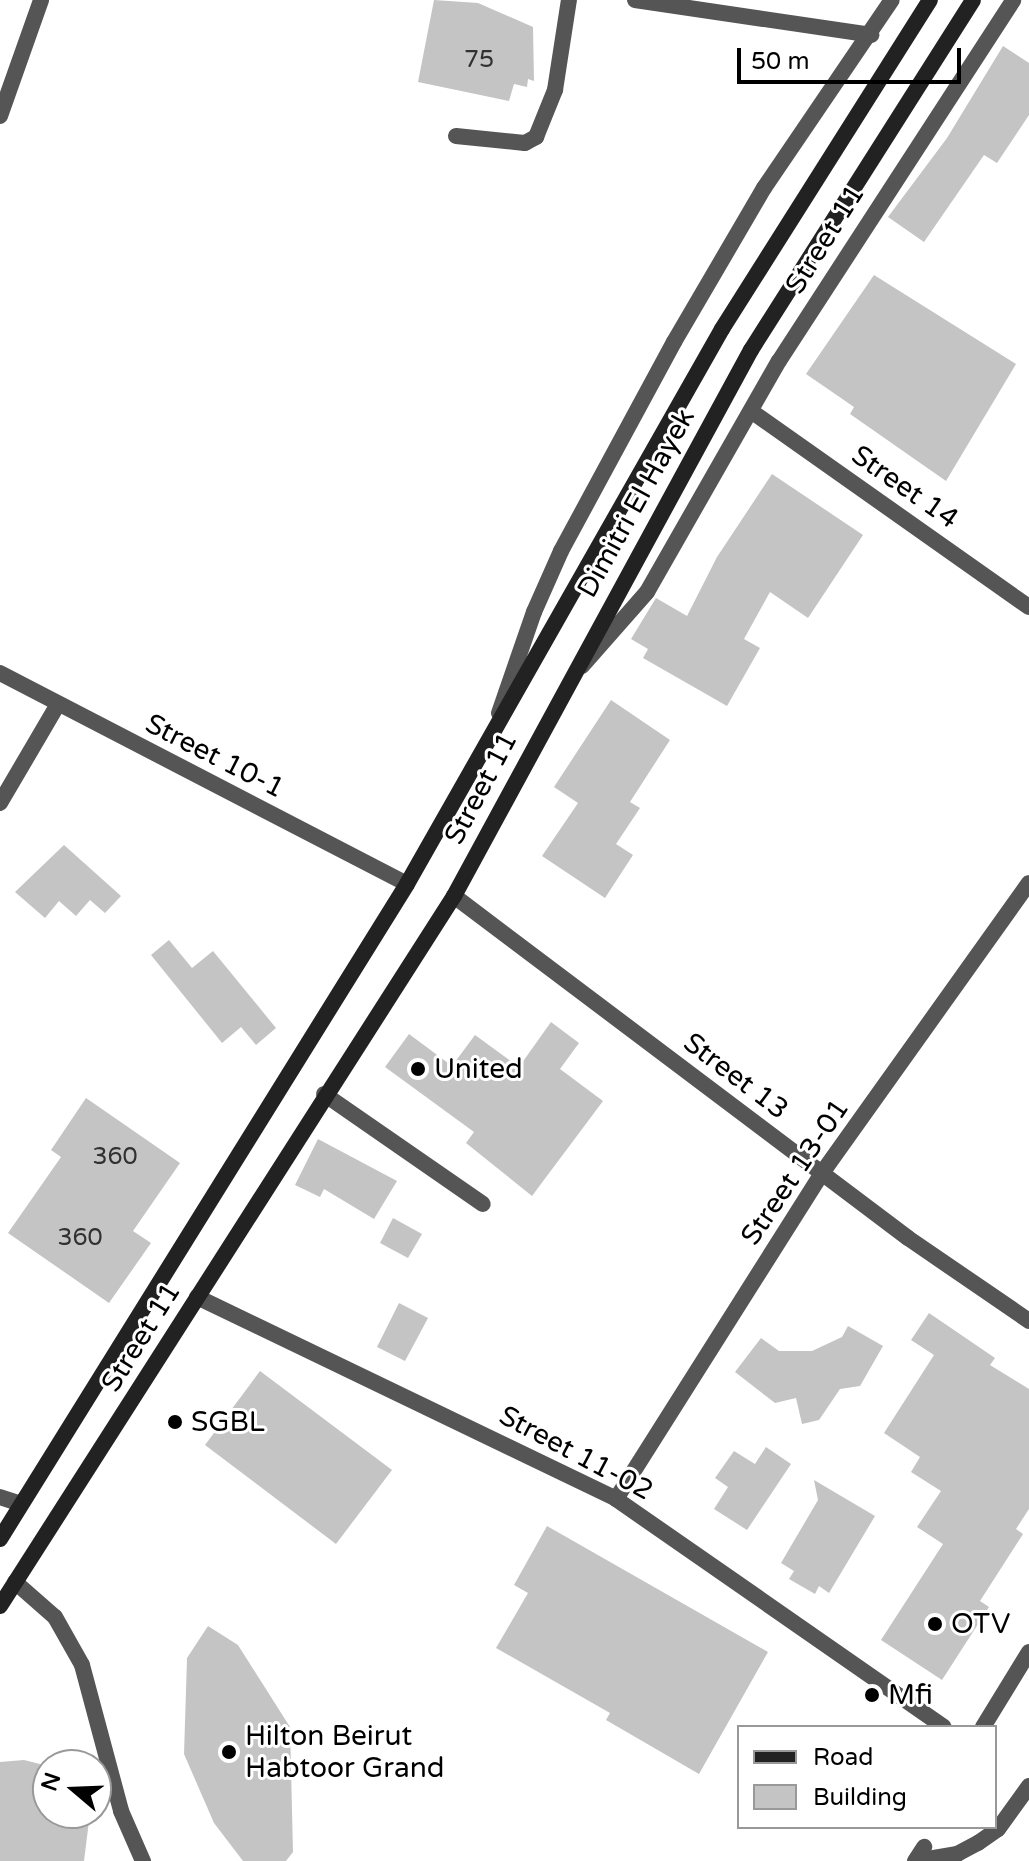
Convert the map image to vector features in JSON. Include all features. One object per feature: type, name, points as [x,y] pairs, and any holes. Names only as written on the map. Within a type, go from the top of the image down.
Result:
[{"type":"main road","name":"Street 11","points":[[0,1539],[407,884],[499,713],[722,329],[930,0]]},
{"type":"main road","name":"Dimitri El Hayek","points":[[567,682],[751,350],[973,0]]},
{"type":"main road","name":"Street 11","points":[[0,1606],[324,1094],[454,896],[567,682]]},
{"type":"street","points":[[0,116],[41,0]]},
{"type":"street","points":[[456,136],[525,143],[536,137],[555,90],[569,0]]},
{"type":"street","points":[[635,0],[871,35]]},
{"type":"street","name":"Street 11","points":[[499,713],[534,612],[561,551],[666,355],[764,188],[892,0]]},
{"type":"street","name":"Street 11","points":[[567,682],[647,592],[751,411],[887,189],[1013,0]]},
{"type":"street","name":"Street 14","points":[[751,411],[1029,607]]},
{"type":"street","name":"Street 10-1","points":[[0,673],[407,884]]},
{"type":"street","points":[[0,803],[58,704]]},
{"type":"street","name":"Street 13-01","points":[[616,1499],[822,1173],[1028,885]]},
{"type":"street","name":"Street 13","points":[[454,896],[822,1173],[1029,1321]]},
{"type":"street","points":[[324,1094],[483,1204]]},
{"type":"street","name":"Street 11-02","points":[[197,1297],[616,1499],[941,1725]]},
{"type":"street","points":[[0,1497],[21,1504]]},
{"type":"street","points":[[15,1582],[55,1617],[82,1665],[121,1811],[143,1861]]},
{"type":"street","points":[[984,1725],[1029,1652]]},
{"type":"street","points":[[918,1856],[957,1854],[978,1843],[998,1829],[1029,1786]]},
{"type":"building","points":[[434,0],[478,3],[533,27],[534,81],[528,79],[527,87],[514,84],[509,101],[418,82]]},
{"type":"building","points":[[1003,46],[1029,63],[1029,115],[997,163],[984,155],[924,242],[888,217],[947,138]]},
{"type":"building","points":[[874,275],[1016,364],[946,481],[850,414],[854,407],[806,374]]},
{"type":"building","points":[[772,474],[863,535],[808,618],[770,592],[744,639],[760,648],[727,706],[643,658],[648,649],[631,639],[656,598],[687,616],[717,557]]},
{"type":"building","points":[[611,700],[670,740],[630,802],[640,808],[616,844],[633,855],[605,898],[542,856],[578,803],[554,787]]},
{"type":"building","points":[[64,845],[121,896],[105,913],[90,900],[76,916],[59,901],[45,918],[15,892]]},
{"type":"building","points":[[169,940],[192,968],[213,951],[276,1028],[256,1045],[241,1027],[222,1043],[151,955]]},
{"type":"building","points":[[551,1022],[579,1043],[560,1069],[603,1101],[532,1196],[466,1143],[474,1132],[385,1067],[409,1034],[452,1066],[475,1035],[519,1067]]},
{"type":"building","points":[[86,1098],[180,1163],[133,1231],[151,1243],[109,1303],[8,1233],[61,1157],[51,1150]]},
{"type":"building","points":[[318,1139],[397,1181],[374,1219],[324,1189],[320,1197],[295,1185]]},
{"type":"building","points":[[393,1218],[422,1234],[408,1258],[380,1243]]},
{"type":"building","points":[[399,1303],[428,1318],[405,1361],[377,1347]]},
{"type":"building","points":[[929,1313],[995,1358],[990,1365],[1029,1389],[1029,1509],[1016,1529],[1023,1534],[980,1601],[989,1607],[942,1680],[881,1640],[943,1544],[917,1527],[941,1491],[911,1472],[920,1457],[884,1433],[934,1355],[911,1340]]},
{"type":"building","points":[[848,1326],[883,1346],[860,1386],[840,1389],[819,1420],[802,1424],[796,1398],[775,1403],[735,1372],[761,1338],[779,1351],[812,1351],[842,1337]]},
{"type":"building","points":[[260,1371],[392,1470],[336,1544],[205,1445]]},
{"type":"building","points":[[766,1447],[791,1464],[747,1530],[714,1509],[728,1487],[715,1478],[734,1451],[755,1464]]},
{"type":"building","points":[[814,1480],[875,1516],[829,1593],[819,1586],[815,1594],[789,1579],[794,1571],[781,1563],[818,1500]]},
{"type":"building","points":[[547,1526],[768,1652],[699,1774],[606,1720],[610,1713],[496,1648],[528,1593],[514,1585]]},
{"type":"building","points":[[208,1626],[238,1645],[290,1727],[293,1852],[286,1861],[243,1861],[214,1823],[184,1754],[187,1658]]},
{"type":"building","points":[[0,1762],[32,1762],[32,1829],[88,1829],[84,1861],[0,1861]]},
{"type":"place","name":"United","points":[[418,1069]]},
{"type":"place","name":"SGBL","points":[[175,1422]]},
{"type":"place","name":"OTV","points":[[935,1624]]},
{"type":"place","name":"Mfi","points":[[872,1695]]},
{"type":"place","name":"Hilton Beirut Habtoor Grand","points":[[229,1752]]}]
